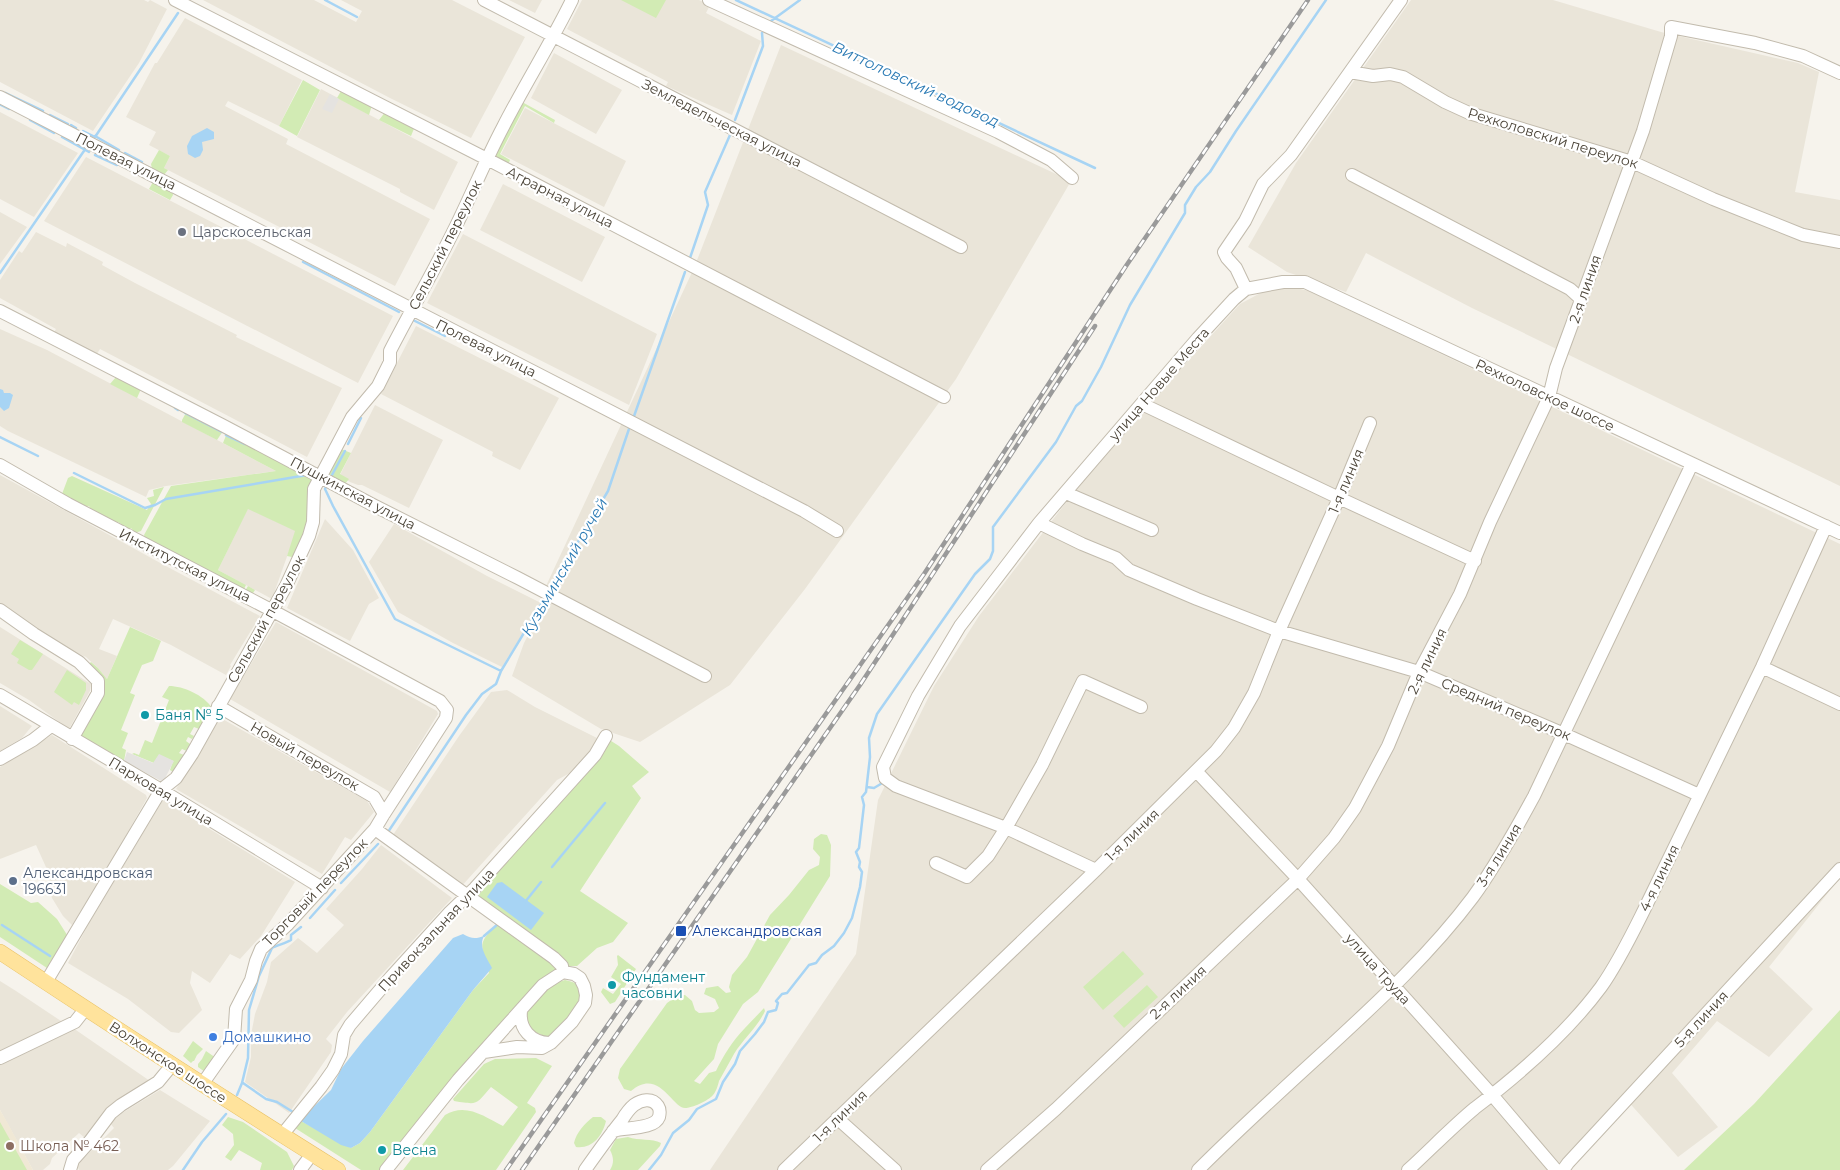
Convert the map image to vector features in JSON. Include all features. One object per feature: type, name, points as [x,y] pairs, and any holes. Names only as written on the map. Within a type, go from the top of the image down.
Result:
[{"type":"main road","name":"Волхонское шоссе","points":[[0,952],[172,1065],[203,1083],[243,1111],[338,1170]]},
{"type":"street","name":"Аграрная улица","points":[[174,0],[944,397]]},
{"type":"street","name":"Земледельческая улица","points":[[484,0],[961,247]]},
{"type":"street","name":"Сельский переулок","points":[[46,982],[161,790],[176,778],[192,754],[273,610],[298,563],[309,536],[312,522],[314,489],[320,476],[352,417],[378,386],[390,362],[390,351],[450,238],[519,97],[572,0]]},
{"type":"street","points":[[709,0],[998,132],[1051,160],[1072,178]]},
{"type":"street","points":[[1246,289],[1236,268],[1224,252],[1245,221],[1263,184],[1291,156],[1353,72],[1401,0]]},
{"type":"street","name":"2-я линия","points":[[987,1170],[1056,1109],[1298,879],[1334,838],[1355,808],[1388,746],[1419,672],[1475,561],[1490,522],[1549,397],[1556,368],[1632,162],[1670,42],[1671,27],[1755,43],[1803,56],[1840,73]]},
{"type":"street","name":"Рехколовский переулок","points":[[1353,72],[1373,76],[1390,74],[1403,77],[1445,102],[1469,113],[1632,162],[1714,199],[1804,235],[1840,242]]},
{"type":"street","name":"Полевая улица","points":[[0,98],[804,511],[837,531]]},
{"type":"street","points":[[1352,176],[1570,289],[1581,299]]},
{"type":"street","name":"Рехколовское шоссе","points":[[1246,289],[1283,282],[1305,282],[1840,532]]},
{"type":"street","name":"улица Новые Места","points":[[1006,828],[896,786],[885,778],[883,767],[918,696],[960,626],[1039,522],[1198,338],[1234,299],[1246,289]]},
{"type":"street","name":"Пушкинская улица","points":[[0,311],[705,676]]},
{"type":"street","points":[[1142,404],[1475,561]]},
{"type":"street","name":"1-я линия","points":[[784,1170],[1096,870],[1197,772],[1216,751],[1234,728],[1254,694],[1279,631],[1339,498],[1370,423]]},
{"type":"street","name":"3-я линия","points":[[1198,1170],[1238,1130],[1394,988],[1449,927],[1472,897],[1505,849],[1564,734],[1692,464]]},
{"type":"street","name":"Институтская улица","points":[[0,465],[68,504],[273,610],[440,701],[447,710]]},
{"type":"street","points":[[1066,493],[1152,530]]},
{"type":"street","name":"Средний переулок","points":[[1039,522],[1082,544],[1116,558],[1129,570],[1197,599],[1279,631],[1419,672],[1564,734],[1699,795]]},
{"type":"street","name":"4-я линия","points":[[1408,1170],[1475,1109],[1493,1096],[1560,1034],[1601,986],[1624,949],[1640,918],[1762,667],[1826,526]]},
{"type":"street","points":[[0,610],[79,662],[98,681],[98,693],[72,739]]},
{"type":"street","points":[[1762,667],[1840,704]]},
{"type":"street","points":[[936,863],[967,877],[988,856],[1042,766],[1083,681],[1140,707]]},
{"type":"street","name":"Парковая улица","points":[[0,695],[322,888]]},
{"type":"street","name":"Новый переулок","points":[[218,706],[374,797],[384,814]]},
{"type":"street","name":"Торговый переулок","points":[[203,1083],[234,1039],[236,1009],[251,980],[261,948],[288,924],[375,830],[446,718],[447,710]]},
{"type":"street","points":[[0,759],[33,740],[51,726]]},
{"type":"street","name":"Привокзальная улица","points":[[282,1135],[333,1070],[341,1054],[344,1035],[350,1025],[398,969],[450,912],[467,897],[596,755],[606,736]]},
{"type":"street","name":"улица Труда","points":[[1197,772],[1298,879],[1493,1096],[1556,1170]]},
{"type":"street","points":[[1006,828],[1096,870]]},
{"type":"street","points":[[375,830],[554,958],[562,966],[563,972]]},
{"type":"street","name":"5-я линия","points":[[1563,1170],[1840,869]]},
{"type":"street","points":[[386,1170],[458,1080],[543,985],[563,972],[574,974],[580,978],[586,995],[585,1003],[560,1036],[551,1043],[542,1048],[516,1047],[484,1052]]},
{"type":"street","points":[[0,1058],[73,1023],[86,1008]]},
{"type":"street","points":[[521,1011],[520,1021],[528,1034],[540,1042],[551,1043]]},
{"type":"street","points":[[70,1170],[73,1160],[111,1113],[158,1082],[172,1065]]},
{"type":"street","points":[[838,1118],[895,1170]]},
{"type":"street","points":[[584,1170],[613,1131]]},
{"type":"street","points":[[300,1170],[312,1154]]},
{"type":"shaded area","points":[[0,0],[144,0],[148,2],[150,0],[167,9],[139,63],[93,131],[0,82]]},
{"type":"shaded area","points":[[203,0],[314,0],[356,22],[362,11],[341,0],[452,0],[525,37],[471,138],[390,98]]},
{"type":"shaded area","points":[[509,0],[542,0],[535,13]]},
{"type":"shaded area","points":[[582,0],[699,0],[710,5],[706,13],[761,41],[732,115],[666,86],[668,82],[567,29]]},
{"type":"shaded area","points":[[1411,0],[1553,0],[1661,32],[1798,63],[1819,72],[1795,192],[1840,200],[1840,486],[1472,308],[1366,253],[1346,292],[1287,272],[1248,247],[1296,163]]},
{"type":"shaded area","points":[[185,18],[302,80],[279,126],[228,101],[225,106],[288,139],[286,144],[430,219],[395,286],[164,168],[170,156],[149,145],[156,132],[126,117],[155,63],[157,63]]},
{"type":"shaded area","points":[[781,45],[1071,181],[956,379],[805,589],[730,685],[640,742],[601,729],[512,676],[524,643],[546,601],[546,586],[694,268]]},
{"type":"shaded area","points":[[554,53],[622,90],[596,134],[531,98]]},
{"type":"shaded area","points":[[321,89],[458,162],[434,210],[400,192],[400,189],[297,137]]},
{"type":"shaded area","points":[[330,94],[339,99],[332,113],[322,109]]},
{"type":"shaded area","points":[[525,108],[626,161],[604,207],[501,154]]},
{"type":"shaded area","points":[[0,112],[78,153],[34,217],[0,199]]},
{"type":"shaded area","points":[[86,157],[393,316],[358,383],[44,221]]},
{"type":"shaded area","points":[[503,184],[605,237],[582,282],[480,230]]},
{"type":"shaded area","points":[[0,212],[27,227],[0,264]]},
{"type":"shaded area","points":[[36,232],[66,247],[67,243],[103,262],[102,265],[135,283],[237,335],[236,337],[342,388],[307,457],[100,349],[95,357],[53,334],[56,329],[0,298],[0,280],[19,251],[22,253]]},
{"type":"shaded area","points":[[463,234],[657,334],[629,405],[427,303]]},
{"type":"shaded area","points":[[1284,285],[1309,291],[1840,544],[1840,880],[1769,967],[1813,1009],[1769,1057],[1717,1021],[1672,1073],[1718,1127],[1678,1157],[1625,1098],[1554,1170],[710,1170],[856,954],[878,800],[934,686],[979,616],[1097,462],[1240,304],[1268,289]]},
{"type":"shaded area","points":[[416,326],[559,398],[520,470],[492,456],[493,452],[381,394]]},
{"type":"shaded area","points":[[0,329],[47,350],[276,471],[166,486],[149,490],[146,497],[8,431],[0,426]]},
{"type":"shaded area","points":[[375,405],[443,440],[409,508],[362,485],[350,482],[340,475]]},
{"type":"shaded area","points":[[0,475],[260,616],[230,665],[226,675],[171,645],[113,619],[99,649],[117,656],[107,679],[86,657],[57,644],[0,607]]},
{"type":"shaded area","points":[[248,508],[296,531],[272,599],[218,570]]},
{"type":"shaded area","points":[[325,519],[353,550],[379,598],[369,604],[350,641],[287,608]]},
{"type":"shaded area","points":[[394,524],[487,576],[541,603],[502,667],[453,643],[398,612],[369,562]]},
{"type":"shaded area","points":[[276,622],[437,711],[438,714],[390,792],[230,699]]},
{"type":"shaded area","points":[[0,627],[91,684],[90,691],[69,729],[29,700],[0,683]]},
{"type":"shaded area","points":[[507,690],[535,707],[601,740],[583,766],[557,780],[460,888],[393,835],[459,736],[491,692]]},
{"type":"shaded area","points":[[0,706],[32,726],[22,738],[0,751]]},
{"type":"shaded area","points":[[219,717],[367,801],[374,812],[351,840],[345,837],[322,874],[176,789]]},
{"type":"shaded area","points":[[52,735],[146,795],[147,798],[106,871],[72,925],[63,916],[52,898],[49,887],[50,876],[36,845],[0,859],[0,767]]},
{"type":"shaded area","points":[[127,752],[153,763],[159,754],[174,761],[163,782],[124,761]]},
{"type":"shaded area","points":[[163,800],[295,882],[261,936],[240,959],[230,954],[210,983],[192,971],[190,983],[202,1010],[179,1033],[171,1032],[128,999],[68,963],[88,925]]},
{"type":"shaded area","points":[[381,845],[452,898],[347,1012],[326,1039],[332,1045],[331,1052],[289,1113],[245,1082],[251,1057],[251,1035],[255,1014],[267,982],[271,962],[298,938],[317,953],[344,925],[326,909]]},
{"type":"shaded area","points":[[0,981],[16,991],[64,1023],[0,1052]]},
{"type":"shaded area","points":[[73,1028],[150,1081],[85,1138],[79,1133],[52,1158],[50,1164],[43,1170],[33,1170],[0,1110],[0,1064]]},
{"type":"shaded area","points":[[160,1090],[210,1121],[173,1166],[168,1170],[79,1170],[77,1165],[114,1128],[110,1123],[122,1113]]},
{"type":"shaded area","name":"Школа № 462","points":[[0,1110],[7,1122],[33,1170],[0,1170]]},
{"type":"green space","points":[[621,0],[666,0],[656,18]]},
{"type":"green space","points":[[303,80],[320,90],[297,136],[279,126]]},
{"type":"green space","points":[[341,91],[372,105],[369,115],[337,98]]},
{"type":"green space","points":[[522,102],[555,120],[554,123],[525,106],[500,154],[510,160],[507,167],[492,160]]},
{"type":"green space","points":[[386,111],[415,126],[411,136],[379,120]]},
{"type":"green space","points":[[159,150],[170,156],[164,168],[168,170],[164,175],[152,169],[151,164]]},
{"type":"green space","points":[[153,182],[172,190],[173,195],[170,200],[149,189]]},
{"type":"green space","points":[[116,377],[141,389],[137,398],[110,384]]},
{"type":"green space","points":[[187,411],[223,431],[217,440],[182,422]]},
{"type":"green space","points":[[230,432],[313,476],[309,527],[297,558],[287,556],[295,531],[248,509],[218,570],[246,585],[243,591],[248,586],[255,590],[251,596],[151,545],[146,541],[144,535],[171,486],[276,471],[223,443],[227,433]]},
{"type":"green space","points":[[341,449],[351,453],[340,474],[349,479],[344,485],[326,473]]},
{"type":"green space","points":[[72,476],[147,510],[151,504],[147,498],[154,496],[153,490],[164,487],[141,531],[135,533],[131,528],[129,531],[120,526],[121,524],[118,522],[117,524],[89,509],[90,507],[88,506],[85,509],[62,494],[68,478]]},
{"type":"green space","points":[[130,627],[161,641],[153,661],[142,665],[130,693],[135,695],[121,730],[128,733],[122,748],[126,750],[124,761],[121,762],[80,740],[79,731],[101,693],[89,664],[91,662],[107,679]]},
{"type":"green space","points":[[20,640],[43,654],[32,670],[17,663],[19,659],[11,654]]},
{"type":"green space","points":[[67,670],[86,683],[86,690],[79,705],[74,702],[72,705],[54,692]]},
{"type":"green space","points":[[169,686],[193,692],[204,699],[212,708],[199,729],[194,727],[190,734],[194,736],[192,739],[188,737],[186,741],[190,744],[189,752],[182,749],[179,753],[184,755],[175,773],[170,770],[173,761],[159,755],[154,763],[132,754],[139,755],[145,740],[152,743],[169,700],[162,697]]},
{"type":"green space","points":[[608,739],[649,772],[632,786],[641,798],[580,891],[628,923],[613,942],[597,948],[577,966],[568,966],[476,898]]},
{"type":"green space","points":[[821,834],[827,835],[831,845],[830,876],[758,992],[743,1004],[718,1044],[714,1059],[694,1081],[700,1084],[709,1073],[716,1071],[736,1038],[764,1008],[765,1011],[758,1023],[734,1054],[714,1094],[700,1104],[685,1108],[680,1106],[664,1090],[657,1086],[649,1084],[641,1085],[631,1091],[624,1089],[618,1078],[620,1069],[667,1003],[677,996],[685,995],[692,1001],[695,1010],[699,1013],[714,1012],[719,1008],[715,999],[704,994],[706,988],[718,986],[726,993],[731,992],[729,987],[732,975],[747,957],[770,915],[809,870],[819,865],[820,857],[813,849],[814,839]]},
{"type":"green space","points":[[0,884],[31,903],[38,902],[57,919],[69,938],[50,970],[0,937]]},
{"type":"green space","points":[[498,924],[555,963],[558,969],[383,1170],[361,1170],[295,1128],[301,1121],[351,1148],[360,1143],[370,1132],[473,990],[489,973],[482,946],[486,936]]},
{"type":"green space","points":[[1123,951],[1144,974],[1103,1010],[1083,987]]},
{"type":"green space","points":[[618,955],[636,969],[615,1002],[610,1004],[601,992],[603,988],[613,994],[621,984],[611,977],[618,965]]},
{"type":"green space","points":[[565,980],[579,986],[581,991],[575,1008],[560,1029],[553,1035],[545,1036],[533,1031],[528,1026],[525,1016],[532,1002],[545,990]]},
{"type":"green space","points":[[1147,985],[1158,997],[1124,1028],[1113,1016]]},
{"type":"green space","points":[[1840,1010],[1840,1170],[1684,1170],[1754,1104]]},
{"type":"green space","points":[[193,1041],[203,1049],[191,1063],[183,1056]]},
{"type":"green space","points":[[206,1051],[216,1058],[205,1072],[198,1067],[198,1064]]},
{"type":"green space","points":[[536,1058],[552,1066],[527,1103],[535,1108],[536,1112],[496,1170],[403,1170],[445,1115],[453,1111],[468,1110],[475,1112],[503,1126],[518,1107],[491,1087],[476,1102],[454,1101],[453,1099],[484,1064],[495,1059]]},
{"type":"green space","points":[[228,1117],[243,1122],[287,1152],[294,1166],[292,1170],[260,1170],[262,1163],[239,1150],[231,1161],[225,1157],[234,1145],[233,1134],[222,1125]]},
{"type":"green space","points":[[593,1117],[601,1117],[606,1121],[602,1132],[596,1141],[591,1144],[576,1147],[574,1143],[577,1136],[584,1125]]},
{"type":"green space","name":"Школа № 462","points":[[0,1122],[27,1170],[0,1170]]},
{"type":"green space","points":[[628,1137],[661,1143],[638,1170],[610,1170],[613,1160],[610,1150],[616,1139]]},
{"type":"water","points":[[207,128],[214,132],[214,139],[202,142],[203,150],[200,156],[195,158],[188,154],[187,146],[192,136]]},
{"type":"water","points":[[0,389],[4,393],[13,395],[9,408],[4,411],[0,407]]},
{"type":"water","points":[[502,882],[544,913],[531,930],[487,897],[497,883]]},
{"type":"water","points":[[463,934],[474,938],[484,936],[482,940],[483,948],[492,968],[473,990],[370,1132],[360,1143],[351,1148],[341,1145],[301,1121],[331,1090],[341,1069],[363,1041],[453,938]]},
{"type":"waterway","points":[[325,0],[357,17]]},
{"type":"waterway","name":"Виттоловский водовод","points":[[736,0],[1095,168]]},
{"type":"waterway","name":"Кузьминский ручей","points":[[771,21],[800,0]]},
{"type":"waterway","points":[[649,1170],[661,1155],[673,1133],[689,1120],[697,1109],[716,1099],[740,1051],[764,1022],[768,1012],[776,1010],[778,1003],[776,1001],[782,994],[787,993],[809,965],[816,963],[822,955],[834,946],[844,933],[852,918],[860,887],[862,872],[856,852],[859,848],[864,805],[862,797],[866,792],[870,757],[869,738],[877,714],[975,574],[990,559],[993,551],[993,527],[1056,442],[1076,406],[1082,401],[1101,367],[1130,305],[1185,213],[1185,205],[1196,187],[1210,172],[1326,0]]},
{"type":"waterway","points":[[83,131],[95,137],[178,13]]},
{"type":"waterway","name":"Кузьминский ручей","points":[[735,120],[763,46],[762,33]]},
{"type":"waterway","points":[[5,93],[43,111]]},
{"type":"waterway","points":[[1,105],[9,109]]},
{"type":"waterway","points":[[50,115],[68,124]]},
{"type":"waterway","points":[[30,120],[54,133]]},
{"type":"waterway","points":[[71,125],[76,128]]},
{"type":"waterway","name":"Кузьминский ручей","points":[[690,258],[708,205],[705,192],[730,135]]},
{"type":"waterway","points":[[95,136],[119,150]]},
{"type":"waterway","points":[[62,137],[89,152]]},
{"type":"waterway","points":[[0,273],[86,148]]},
{"type":"waterway","points":[[125,153],[142,162]]},
{"type":"waterway","points":[[95,155],[117,165]]},
{"type":"waterway","points":[[303,262],[399,312]]},
{"type":"waterway","name":"Кузьминский ручей","points":[[633,419],[685,272]]},
{"type":"waterway","points":[[413,320],[445,336]]},
{"type":"waterway","points":[[185,413],[222,432]]},
{"type":"waterway","points":[[348,444],[361,418]]},
{"type":"waterway","name":"Кузьминский ручей","points":[[549,591],[608,491],[630,426]]},
{"type":"waterway","points":[[226,435],[245,444]]},
{"type":"waterway","points":[[0,437],[38,456]]},
{"type":"waterway","points":[[332,475],[345,451]]},
{"type":"waterway","points":[[74,473],[145,508],[166,499],[307,475]]},
{"type":"waterway","points":[[327,485],[325,489],[333,506],[395,619],[501,671]]},
{"type":"waterway","name":"Кузьминский ручей","points":[[388,832],[466,715],[482,694],[496,684],[501,671],[545,598]]},
{"type":"waterway","points":[[867,787],[874,788],[884,782]]},
{"type":"waterway","points":[[552,867],[605,803]]},
{"type":"waterway","name":"Кузьминский ручей","points":[[341,883],[378,844]]},
{"type":"waterway","points":[[525,902],[541,882]]},
{"type":"waterway","name":"Кузьминский ручей","points":[[310,918],[335,890]]},
{"type":"waterway","points":[[484,936],[498,924]]},
{"type":"waterway","points":[[2,925],[50,956]]},
{"type":"waterway","name":"Кузьминский ручей","points":[[237,1095],[248,1058],[249,1010],[259,976],[272,948],[291,940],[291,935],[301,927]]},
{"type":"waterway","points":[[243,1083],[266,1099],[277,1102],[293,1112]]},
{"type":"waterway","name":"Кузьминский ручей","points":[[183,1170],[202,1142],[226,1114]]},
{"type":"railway","points":[[506,1170],[924,574],[1126,266],[1308,0]]},
{"type":"railway","points":[[522,1170],[860,685],[1095,326]]},
{"type":"place","name":"Царскосельская","points":[[182,232]]},
{"type":"place","name":"Баня № 5","points":[[145,715]]},
{"type":"place","name":"Александровская 196631","points":[[13,881]]},
{"type":"place","name":"Александровская","points":[[681,931]]},
{"type":"place","name":"Фундамент часовни","points":[[612,985]]},
{"type":"place","name":"Домашкино","points":[[213,1037]]},
{"type":"place","name":"Школа № 462","points":[[10,1146]]},
{"type":"place","name":"Весна","points":[[382,1150]]}]
